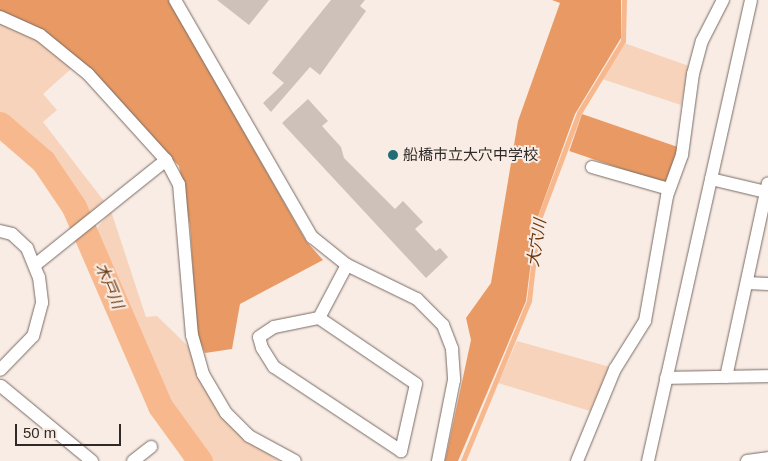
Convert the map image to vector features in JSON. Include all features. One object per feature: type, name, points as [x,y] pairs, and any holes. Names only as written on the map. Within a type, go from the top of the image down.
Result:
[{"type":"street","points":[[174,0],[312,237],[347,266],[417,300],[436,315],[449,338],[454,380],[438,461]]},
{"type":"street","points":[[577,461],[615,369],[645,321],[670,189],[682,155],[702,41],[723,0]]},
{"type":"street","points":[[648,461],[710,179],[752,0]]},
{"type":"street","points":[[0,17],[40,34],[88,74],[166,160],[179,184],[192,335],[203,374],[226,413],[249,436],[296,461]]},
{"type":"street","points":[[0,370],[23,349],[39,326],[44,259],[166,160]]},
{"type":"street","points":[[592,168],[670,189]]},
{"type":"street","points":[[710,179],[767,188],[765,215],[747,283],[726,377]]},
{"type":"street","points":[[0,231],[12,234],[27,248],[44,259]]},
{"type":"street","points":[[319,318],[347,266]]},
{"type":"street","points":[[747,283],[768,284]]},
{"type":"street","points":[[319,318],[416,384],[401,451],[274,367],[259,337],[274,327],[319,318]]},
{"type":"street","points":[[666,378],[768,376]]},
{"type":"street","points":[[0,387],[92,461]]},
{"type":"street","points":[[133,461],[151,447]]},
{"type":"street","points":[[747,461],[768,458]]},
{"type":"shaded area","points":[[0,0],[169,0],[306,241],[323,260],[240,304],[232,349],[205,353],[197,334],[190,226],[179,166],[90,72],[0,12]]},
{"type":"shaded area","points":[[552,0],[621,0],[621,38],[575,114],[536,222],[526,301],[458,461],[445,461],[471,340],[466,318],[491,283],[518,121],[560,3]]},
{"type":"shaded area","points":[[0,21],[38,38],[72,68],[43,94],[57,110],[43,122],[107,205],[87,214],[50,157],[0,118]]},
{"type":"shaded area","points":[[624,43],[689,66],[681,105],[602,79]]},
{"type":"shaded area","points":[[582,114],[678,147],[666,184],[569,151]]},
{"type":"shaded area","points":[[111,211],[146,317],[157,316],[190,348],[251,442],[279,461],[209,461],[191,444],[162,401],[95,231]]},
{"type":"shaded area","points":[[517,341],[610,367],[590,411],[498,383]]},
{"type":"building","points":[[217,0],[269,0],[249,25]]},
{"type":"building","points":[[331,0],[365,0],[360,6],[366,11],[320,75],[310,67],[271,112],[263,103],[284,83],[272,73]]},
{"type":"building","points":[[308,99],[328,121],[322,126],[341,147],[344,158],[395,209],[403,201],[423,222],[415,229],[436,251],[440,248],[448,257],[426,278],[282,123]]},
{"type":"waterway","name":"大穴川","points":[[463,461],[529,301],[538,222],[579,113],[623,41],[624,0]]},
{"type":"waterway","name":"木戸川","points":[[0,124],[43,161],[74,207],[160,406],[200,461]]},
{"type":"place","name":"船橋市立大穴中学校","points":[[393,155]]}]
